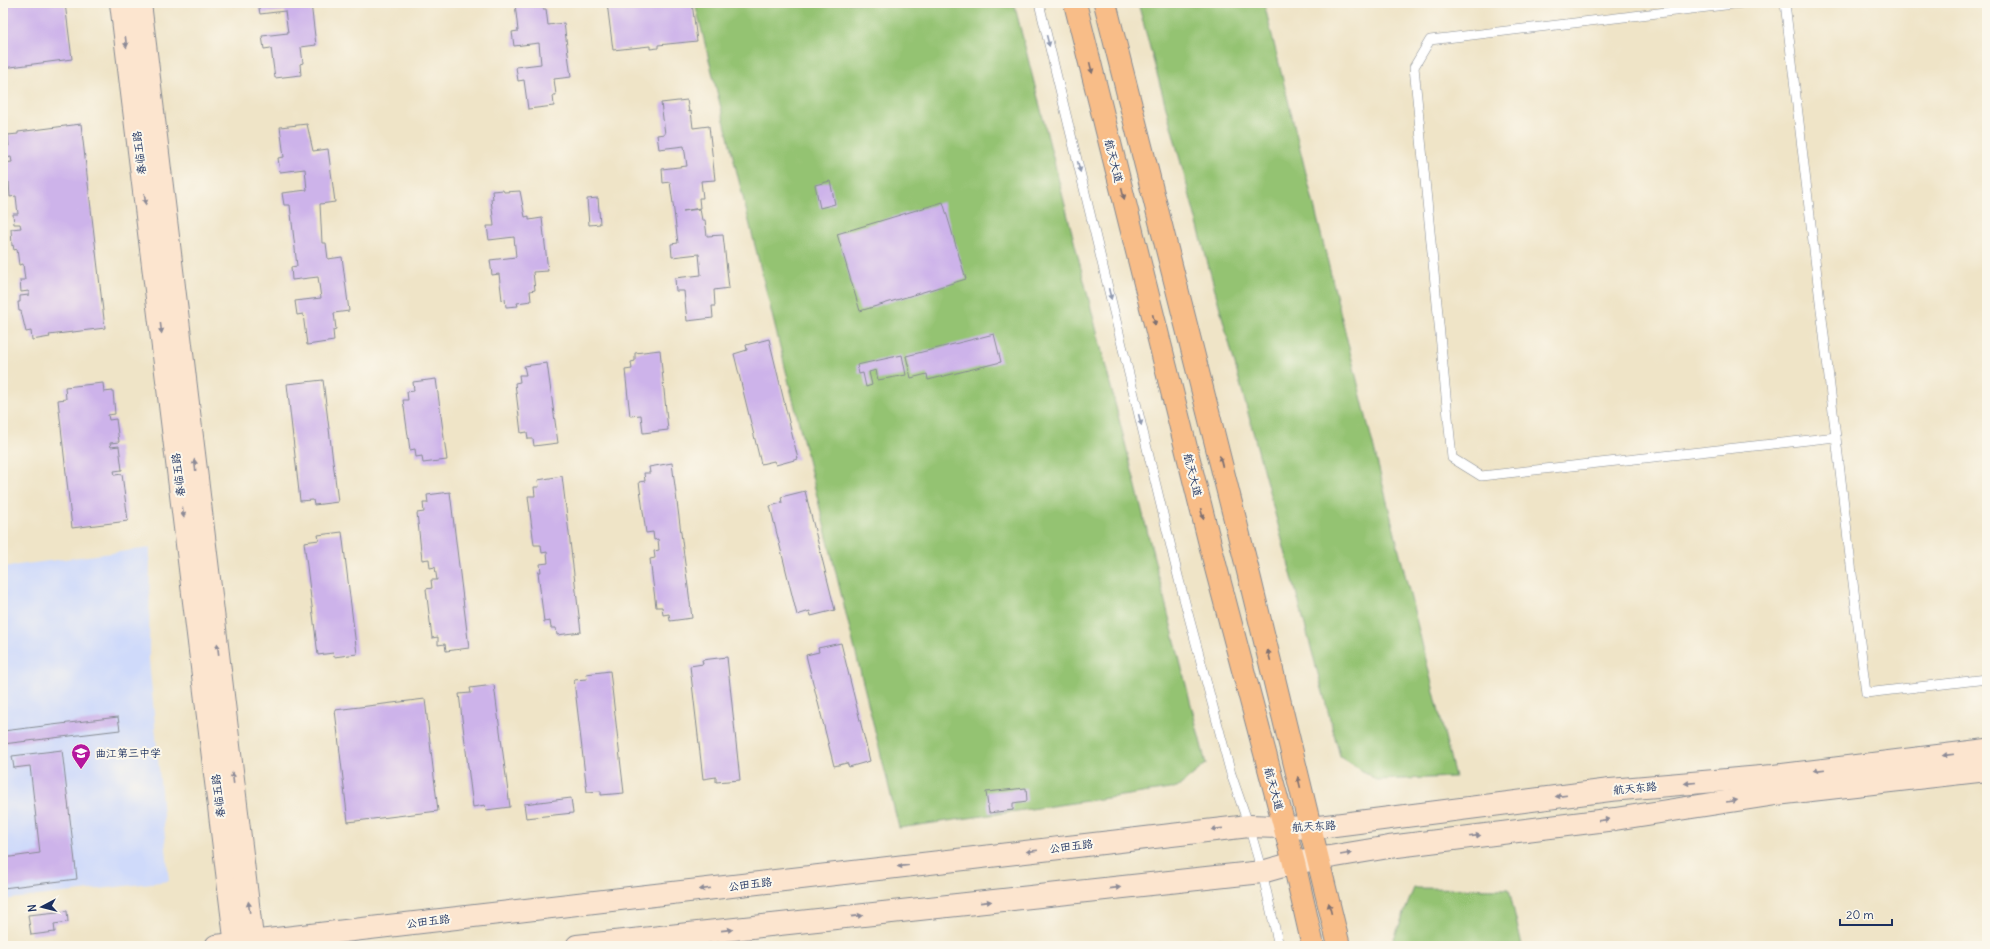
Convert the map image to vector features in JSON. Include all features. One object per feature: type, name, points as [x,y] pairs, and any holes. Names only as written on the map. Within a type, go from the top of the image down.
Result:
[{"type":"main road","name":"春临五路","points":[[121,3],[239,945]]},
{"type":"main road","name":"春临五路","points":[[140,3],[239,945]]},
{"type":"main road","name":"航天大道","points":[[1075,3],[1216,568],[1294,863],[1313,946]]},
{"type":"main road","points":[[1105,3],[1246,563],[1339,946]]},
{"type":"main road","name":"航天东路","points":[[1284,827],[1311,828],[1610,790],[1773,776],[1987,750]]},
{"type":"main road","points":[[577,946],[1262,872],[1294,863],[1389,847],[1615,818],[1776,794],[1987,770]]},
{"type":"main road","name":"公田五路","points":[[239,945],[1249,826],[1284,827]]},
{"type":"lane","points":[[1039,3],[1179,580],[1231,774],[1249,826],[1262,872],[1279,946]]},
{"type":"lane","points":[[1742,3],[1430,40],[1414,67],[1452,458],[1482,476],[1836,437]]},
{"type":"lane","points":[[1784,3],[1866,693],[1987,679]]},
{"type":"shaded area","name":"曲江第三中学","points":[[150,548],[149,659],[169,881],[3,900],[3,567]]},
{"type":"green space","points":[[695,3],[1014,3],[1206,764],[1177,788],[899,828]]},
{"type":"green space","points":[[1138,3],[1264,3],[1455,777],[1376,780],[1340,756]]},
{"type":"green space","points":[[1414,888],[1509,889],[1522,946],[1391,946]]},
{"type":"green space","points":[[1222,939],[1230,946],[1138,946]]},
{"type":"building","points":[[3,3],[65,3],[72,59],[3,68]]},
{"type":"building","points":[[258,3],[311,3],[316,45],[301,47],[303,63],[300,64],[301,75],[275,78],[271,48],[264,49],[262,36],[288,33],[285,11],[260,14]]},
{"type":"building","points":[[515,3],[542,3],[543,9],[546,9],[548,25],[564,23],[571,77],[554,79],[556,95],[553,95],[554,106],[528,109],[524,80],[518,81],[516,67],[541,64],[539,43],[514,46],[512,32],[518,31]]},
{"type":"building","points":[[607,3],[670,3],[671,5],[692,3],[697,41],[658,45],[658,48],[650,49],[650,46],[613,50]]},
{"type":"building","points":[[687,100],[689,112],[691,111],[693,128],[709,126],[715,180],[701,181],[703,198],[699,198],[700,208],[683,211],[700,209],[702,220],[705,220],[707,236],[723,235],[729,288],[714,290],[715,306],[712,306],[713,318],[687,321],[684,291],[676,291],[675,278],[701,275],[699,254],[672,257],[671,244],[678,243],[670,182],[663,183],[662,169],[687,166],[684,146],[659,149],[657,135],[665,134],[661,103]]},
{"type":"building","points":[[81,124],[105,328],[49,335],[50,337],[32,340],[31,331],[26,332],[21,311],[19,311],[18,302],[20,302],[20,296],[29,295],[29,291],[21,292],[20,280],[25,280],[23,264],[19,265],[17,249],[14,250],[13,245],[12,246],[11,229],[21,228],[20,224],[14,224],[13,214],[18,214],[16,196],[10,197],[9,182],[6,183],[5,178],[3,178],[4,163],[12,162],[11,157],[6,158],[4,147],[9,146],[8,135],[18,134],[18,132]]},
{"type":"building","points":[[307,124],[313,151],[328,149],[335,202],[320,204],[322,243],[326,243],[328,259],[342,257],[349,311],[334,313],[336,329],[333,330],[334,341],[307,345],[303,314],[297,315],[295,301],[321,298],[318,277],[292,280],[291,267],[297,266],[290,205],[284,205],[282,193],[307,190],[305,169],[280,172],[278,158],[284,157],[280,127]]},
{"type":"building","points":[[830,181],[835,204],[820,208],[815,185]]},
{"type":"building","points":[[503,190],[504,192],[520,191],[525,217],[529,216],[529,220],[542,218],[548,271],[533,272],[535,290],[530,291],[531,301],[517,303],[518,306],[506,307],[505,299],[502,300],[499,274],[492,275],[490,260],[516,257],[514,237],[489,240],[487,226],[494,226],[491,199],[493,199],[492,191]]},
{"type":"building","points":[[598,198],[600,224],[589,225],[587,199]]},
{"type":"building","points":[[943,202],[966,279],[860,311],[837,234]]},
{"type":"building","points":[[994,334],[1001,362],[928,380],[927,374],[911,378],[906,356]]},
{"type":"building","points":[[769,339],[798,459],[776,465],[774,461],[761,464],[734,354],[747,350],[746,345]]},
{"type":"building","points":[[660,350],[668,430],[643,433],[641,415],[630,416],[625,370],[632,369],[631,362],[635,361],[635,353]]},
{"type":"building","points":[[902,355],[906,375],[878,380],[876,370],[869,372],[872,385],[866,387],[863,373],[859,374],[857,365]]},
{"type":"building","points":[[547,363],[558,443],[534,446],[533,439],[528,439],[527,432],[521,433],[515,383],[520,382],[519,375],[526,375],[524,366]]},
{"type":"building","points":[[436,379],[447,460],[423,463],[422,456],[416,457],[415,449],[410,450],[403,400],[408,400],[407,392],[414,391],[413,382]]},
{"type":"building","points":[[323,380],[338,502],[314,505],[313,500],[300,501],[287,384]]},
{"type":"building","points":[[103,383],[104,392],[113,391],[115,414],[108,415],[109,420],[116,419],[119,442],[110,443],[111,447],[119,446],[122,470],[114,471],[115,475],[122,474],[128,521],[72,528],[58,400],[66,399],[65,387]]},
{"type":"building","points":[[672,463],[692,618],[670,621],[669,614],[663,615],[662,607],[656,607],[650,559],[655,558],[654,551],[659,550],[658,539],[654,540],[653,532],[646,533],[639,482],[645,481],[644,473],[650,473],[649,467]]},
{"type":"building","points":[[562,476],[581,632],[557,635],[556,628],[551,628],[550,621],[544,622],[538,572],[541,572],[540,564],[548,563],[547,552],[542,553],[541,545],[534,545],[528,496],[535,496],[534,487],[539,487],[538,480]]},
{"type":"building","points":[[805,491],[835,610],[811,616],[810,611],[797,615],[770,506],[782,503],[781,497]]},
{"type":"building","points":[[450,492],[469,648],[446,651],[445,644],[438,645],[438,637],[432,638],[426,589],[432,588],[431,580],[437,580],[435,567],[430,568],[429,559],[422,560],[417,513],[424,512],[423,503],[428,503],[427,495]]},
{"type":"building","points":[[342,532],[357,654],[334,657],[333,653],[318,655],[304,542],[319,540],[318,535]]},
{"type":"building","points":[[841,643],[870,761],[849,767],[847,763],[834,766],[806,655],[819,652],[818,648]]},
{"type":"building","points":[[727,657],[740,780],[716,782],[716,777],[703,779],[690,666],[703,664],[702,660]]},
{"type":"building","points":[[610,671],[624,793],[601,795],[601,791],[587,792],[574,680],[587,679],[586,674]]},
{"type":"building","points":[[494,685],[510,807],[486,810],[485,805],[473,807],[459,694],[471,693],[470,688]]},
{"type":"building","points":[[425,699],[438,811],[348,822],[335,710]]},
{"type":"building","points":[[118,717],[120,730],[3,744],[3,731]]},
{"type":"building","points":[[62,750],[77,879],[3,888],[3,858],[40,853],[30,766],[14,768],[12,756]]},
{"type":"building","points":[[1026,788],[1027,801],[1013,803],[1013,810],[989,813],[986,792]]},
{"type":"building","points":[[571,798],[573,813],[526,818],[524,804]]},
{"type":"building","points":[[67,911],[68,922],[54,924],[55,932],[31,935],[28,915]]},
{"type":"place","name":"曲江第三中学","points":[[81,770]]}]
